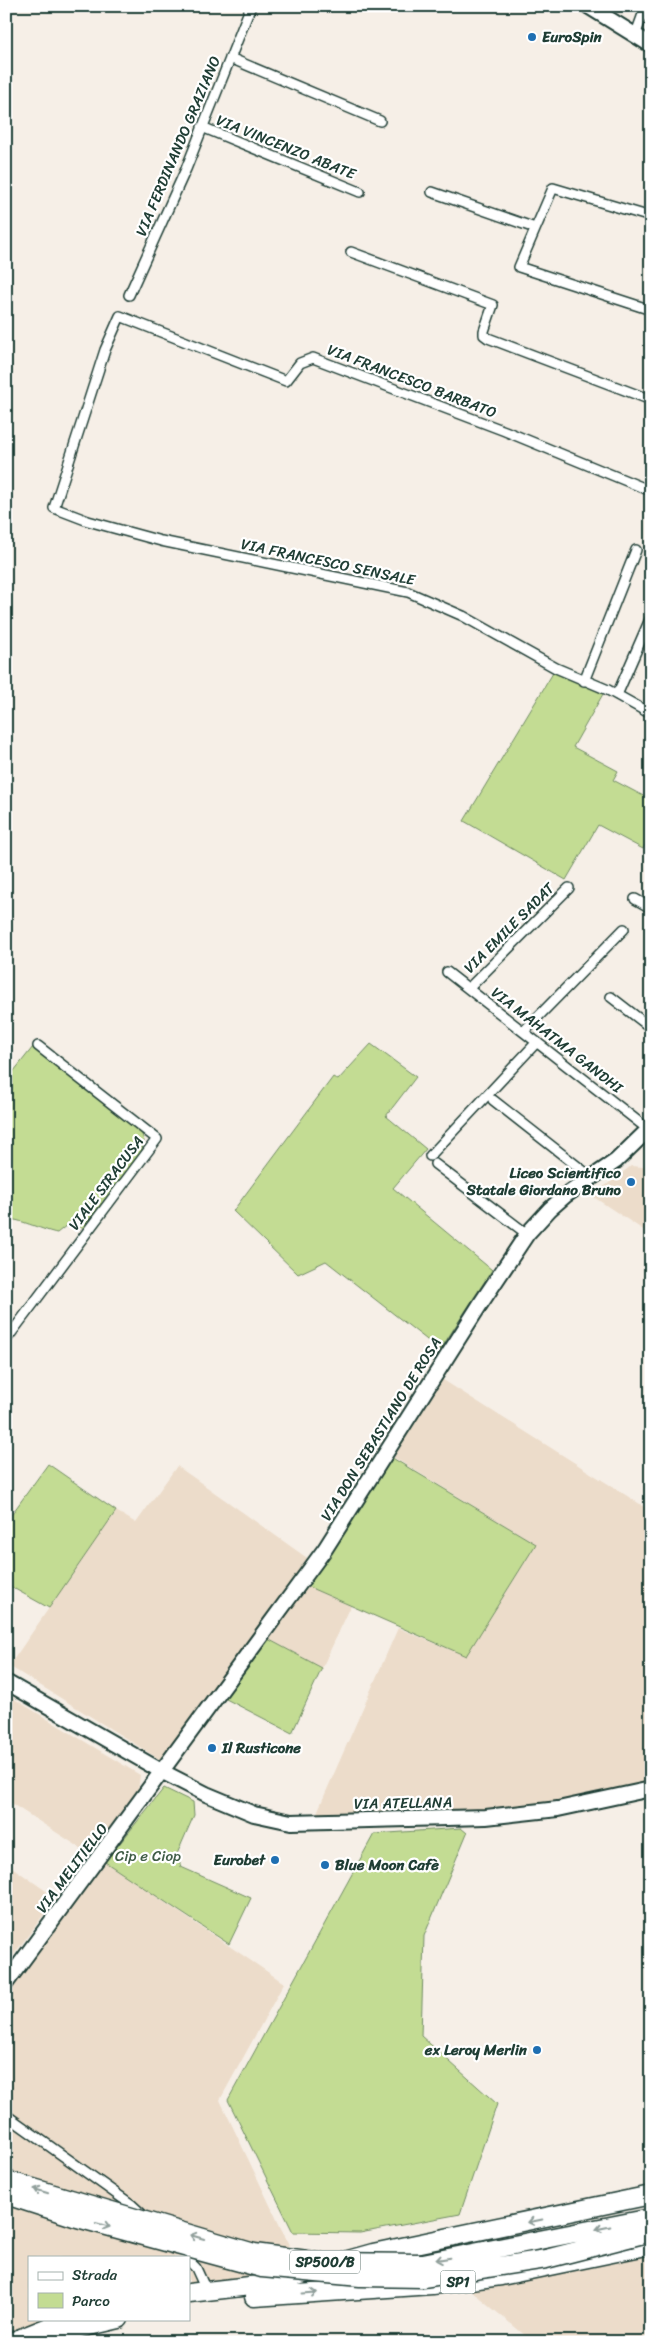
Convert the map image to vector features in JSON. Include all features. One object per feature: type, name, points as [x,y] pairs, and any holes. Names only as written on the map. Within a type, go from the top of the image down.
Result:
[{"type":"highway","name":"SP500/B","points":[[6,2180],[254,2253],[322,2262],[423,2263],[651,2218]]},
{"type":"highway","name":"SP500/B","points":[[6,2195],[74,2217],[262,2268],[360,2277],[423,2278],[546,2259],[651,2232]]},
{"type":"highway","points":[[190,2293],[276,2282],[374,2253],[651,2195]]},
{"type":"highway","name":"SP1","points":[[190,2305],[262,2296],[432,2285],[501,2276],[651,2245]]},
{"type":"highway","points":[[11,2342],[66,2320]]},
{"type":"highway","points":[[46,2342],[81,2328],[115,2320]]},
{"type":"street","name":"VIA FERDINANDO GRAZIANO","points":[[129,295],[202,127],[251,6]]},
{"type":"street","points":[[635,36],[646,6]]},
{"type":"street","points":[[596,9],[651,45]]},
{"type":"street","points":[[230,58],[380,120]]},
{"type":"street","name":"VIA VINCENZO ABATE","points":[[202,127],[360,192]]},
{"type":"street","points":[[651,216],[553,188],[519,267],[651,310]]},
{"type":"street","points":[[432,192],[535,228]]},
{"type":"street","points":[[352,252],[493,305],[484,330],[484,335],[488,338],[651,400]]},
{"type":"street","name":"VIA FRANCESCO BARBATO","points":[[58,492],[105,350],[120,316],[286,382],[300,363],[313,358],[651,491]]},
{"type":"street","name":"VIA FRANCESCO SENSALE","points":[[58,492],[54,508],[88,521],[161,541],[408,592],[463,616],[651,714]]},
{"type":"street","points":[[584,680],[636,550]]},
{"type":"street","points":[[617,695],[651,617]]},
{"type":"street","name":"VIA EMILE SADAT","points":[[469,988],[569,888]]},
{"type":"street","points":[[634,900],[651,908]]},
{"type":"street","points":[[524,1031],[624,929]]},
{"type":"street","name":"VIA MAHATMA GANDHI","points":[[447,972],[650,1128]]},
{"type":"street","points":[[611,997],[651,1028]]},
{"type":"street","points":[[527,1234],[433,1160],[537,1042]]},
{"type":"street","name":"VIALE SIRACUSA","points":[[6,1340],[157,1138],[38,1046]]},
{"type":"street","points":[[494,1100],[591,1177]]},
{"type":"street","name":"VIA DON SEBASTIANO DE ROSA","points":[[163,1772],[325,1549],[527,1234],[550,1209],[591,1177],[616,1161],[650,1128]]},
{"type":"street","name":"VIA ATELLANA","points":[[6,1682],[163,1772],[226,1804],[254,1814],[292,1822],[486,1817],[558,1809],[651,1789]]},
{"type":"street","name":"VIA MELITIELLO","points":[[6,1983],[163,1772]]},
{"type":"street","points":[[6,2115],[132,2205],[184,2256]]},
{"type":"street","points":[[190,2261],[196,2268],[207,2292]]},
{"type":"shaded area","name":"Liceo Scientifico Statale Giordano Bruno","points":[[651,1154],[651,1235],[592,1196],[631,1166],[643,1167]]},
{"type":"shaded area","points":[[440,1378],[651,1511],[651,1780],[558,1803],[489,1812],[315,1817],[398,1628],[466,1656],[536,1544],[393,1457]]},
{"type":"shaded area","points":[[177,1466],[310,1560],[164,1762],[9,1666],[116,1511],[136,1523]]},
{"type":"shaded area","points":[[304,1585],[351,1606],[322,1668],[266,1638]]},
{"type":"shaded area","points":[[6,1694],[140,1775],[138,1792],[90,1854],[6,1800]]},
{"type":"shaded area","points":[[105,1862],[284,1983],[220,2100],[289,2245],[248,2278],[190,2286],[190,2256],[28,2256],[28,2320],[42,2320],[6,2335],[6,1994]]},
{"type":"shaded area","points":[[6,1863],[56,1898],[6,1965]]},
{"type":"shaded area","points":[[651,2253],[651,2342],[533,2342],[469,2289],[505,2285],[615,2263]]},
{"type":"green space","points":[[556,668],[603,694],[573,747],[618,771],[613,780],[651,800],[651,834],[643,849],[598,825],[566,880],[464,821]]},
{"type":"green space","points":[[371,1044],[416,1077],[386,1116],[426,1149],[393,1188],[492,1270],[440,1350],[326,1261],[298,1274],[233,1211],[333,1077],[338,1080]]},
{"type":"green space","points":[[33,1047],[141,1131],[144,1141],[141,1153],[83,1228],[67,1225],[57,1233],[13,1220],[6,1226],[6,1081]]},
{"type":"green space","points":[[389,1456],[536,1544],[466,1656],[304,1585]]},
{"type":"green space","points":[[48,1464],[116,1511],[49,1608],[6,1584],[6,1522]]},
{"type":"green space","points":[[266,1638],[322,1668],[292,1733],[224,1698]]},
{"type":"green space","name":"Cip e Ciop","points":[[164,1788],[193,1802],[194,1815],[177,1854],[181,1867],[251,1898],[229,1944],[105,1862]]},
{"type":"green space","points":[[461,1828],[467,1833],[424,1936],[421,2036],[497,2104],[460,2214],[360,2233],[293,2232],[228,2100],[374,1834]]},
{"type":"place","name":"EuroSpin","points":[[532,37]]},
{"type":"place","name":"Liceo Scientifico Statale Giordano Bruno","points":[[631,1182]]},
{"type":"place","name":"Il Rusticone","points":[[212,1748]]},
{"type":"place","name":"Eurobet","points":[[275,1860]]},
{"type":"place","name":"Blue Moon Cafè","points":[[325,1865]]},
{"type":"place","name":"ex Leroy Merlin","points":[[537,2050]]}]
